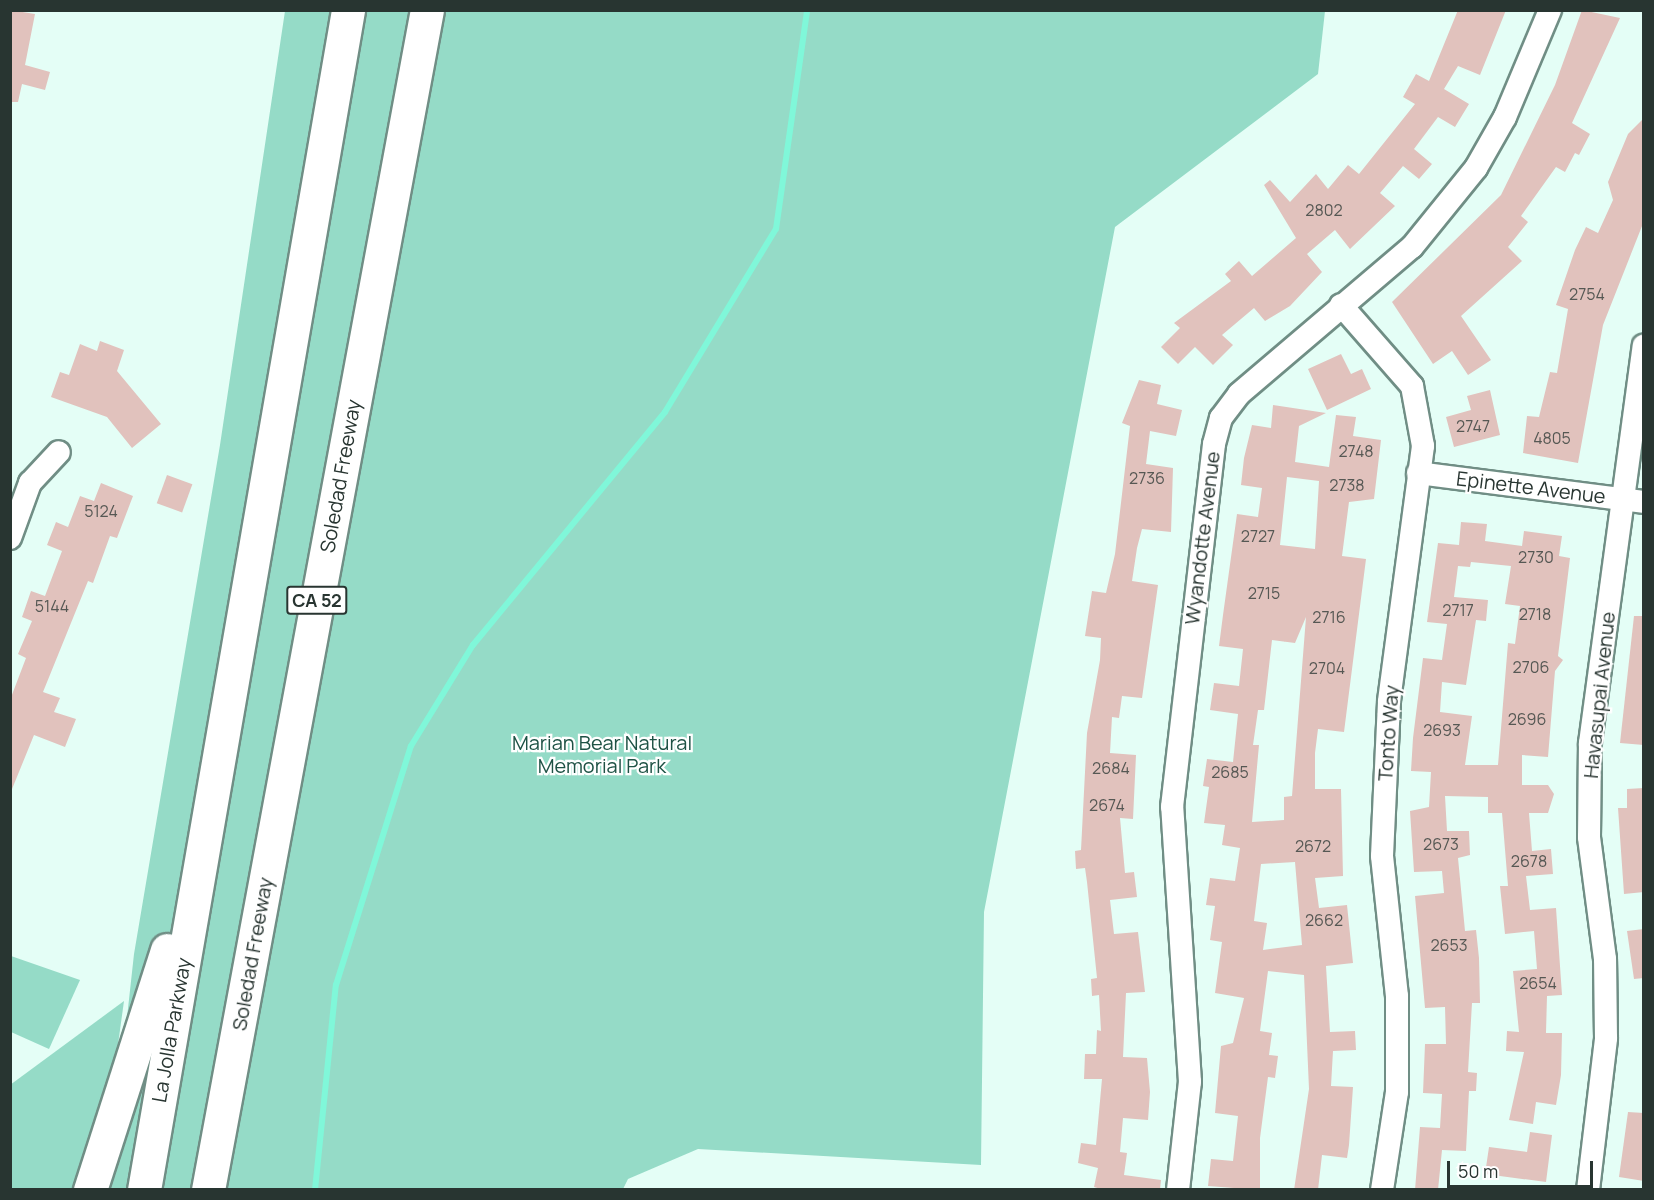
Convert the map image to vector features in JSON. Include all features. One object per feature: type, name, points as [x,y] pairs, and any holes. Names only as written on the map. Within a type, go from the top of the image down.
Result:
[{"type":"highway","points":[[90,1190],[198,870],[348,10]]},
{"type":"highway","name":"Soledad Freeway","points":[[208,1190],[427,10]]},
{"type":"highway","name":"La Jolla Parkway","points":[[144,1190],[198,870]]},
{"type":"street","name":"Wyandotte Avenue","points":[[1178,1190],[1190,1082],[1172,807],[1214,444],[1221,418],[1239,394],[1412,247],[1476,168],[1505,117],[1550,10]]},
{"type":"street","name":"Tonto Way","points":[[1341,305],[1412,386],[1423,446],[1389,702],[1382,856],[1397,996],[1397,1092],[1382,1190]]},
{"type":"street","name":"Havasupai Avenue","points":[[1588,1190],[1606,1038],[1605,959],[1589,837],[1590,743],[1633,501],[1644,346]]},
{"type":"street","points":[[10,538],[30,483],[58,452]]},
{"type":"street","name":"Epinette Avenue","points":[[1418,473],[1633,501]]},
{"type":"green space","name":"Marian Bear Natural Memorial Park","points":[[285,11],[1325,11],[1318,74],[1115,227],[984,912],[981,1165],[698,1149],[628,1179],[623,1189],[108,1190],[134,954],[220,445]]},
{"type":"green space","points":[[11,956],[80,980],[49,1049],[11,1032]]},
{"type":"green space","points":[[124,1001],[98,1189],[11,1189],[10,1085]]},
{"type":"building","points":[[10,10],[35,14],[25,65],[50,72],[45,90],[22,84],[18,102],[10,102]]},
{"type":"building","points":[[1458,10],[1506,10],[1480,75],[1458,66],[1444,89],[1469,104],[1455,127],[1438,117],[1414,149],[1432,164],[1419,179],[1403,166],[1380,193],[1395,206],[1350,249],[1335,230],[1307,254],[1322,272],[1290,306],[1265,321],[1254,308],[1222,335],[1233,345],[1213,365],[1195,347],[1178,364],[1161,347],[1180,328],[1174,323],[1231,281],[1225,274],[1239,261],[1252,276],[1296,238],[1264,185],[1270,180],[1290,202],[1316,174],[1328,189],[1348,165],[1359,174],[1415,104],[1403,97],[1416,74],[1429,81]]},
{"type":"building","points":[[1582,10],[1620,18],[1572,123],[1590,134],[1579,155],[1575,153],[1565,172],[1556,167],[1521,216],[1528,222],[1508,247],[1522,261],[1461,316],[1491,360],[1468,375],[1452,351],[1433,364],[1392,302],[1501,195],[1555,85]]},
{"type":"building","points":[[1644,118],[1644,221],[1603,325],[1578,463],[1523,453],[1527,416],[1539,417],[1550,372],[1557,373],[1568,309],[1556,305],[1575,250],[1586,227],[1598,233],[1613,200],[1608,182],[1628,134]]},
{"type":"building","points":[[100,341],[124,350],[117,371],[161,424],[132,448],[107,417],[51,397],[60,372],[69,375],[80,344],[97,351]]},
{"type":"building","points":[[1341,354],[1351,374],[1362,369],[1371,389],[1327,410],[1308,369]]},
{"type":"building","points":[[1139,380],[1161,385],[1157,404],[1182,410],[1176,436],[1150,431],[1146,464],[1173,468],[1171,532],[1142,529],[1137,548],[1132,581],[1158,585],[1142,698],[1122,696],[1119,718],[1112,717],[1110,753],[1136,755],[1133,819],[1120,818],[1125,873],[1134,872],[1137,897],[1110,900],[1114,934],[1138,932],[1145,992],[1126,993],[1123,1057],[1147,1058],[1150,1092],[1148,1120],[1123,1118],[1120,1152],[1127,1153],[1124,1175],[1161,1180],[1160,1190],[1104,1190],[1094,1187],[1098,1168],[1078,1163],[1081,1143],[1096,1145],[1102,1079],[1084,1079],[1085,1054],[1096,1054],[1097,1030],[1101,1031],[1099,995],[1092,996],[1091,979],[1097,978],[1085,868],[1076,869],[1075,851],[1081,850],[1087,733],[1100,660],[1101,638],[1085,636],[1092,591],[1106,593],[1115,554],[1130,426],[1122,423]]},
{"type":"building","points":[[1490,390],[1500,435],[1454,447],[1446,417],[1471,410],[1467,396]]},
{"type":"building","points":[[1273,405],[1326,413],[1299,426],[1295,462],[1329,467],[1336,415],[1356,417],[1353,436],[1381,440],[1374,499],[1349,502],[1342,556],[1366,559],[1344,732],[1318,729],[1315,753],[1315,789],[1341,789],[1343,876],[1315,878],[1319,908],[1347,905],[1353,963],[1326,966],[1330,1032],[1355,1031],[1356,1050],[1333,1051],[1331,1086],[1353,1087],[1349,1145],[1347,1158],[1322,1155],[1318,1190],[1294,1190],[1309,1089],[1304,975],[1268,971],[1260,1031],[1272,1033],[1269,1055],[1278,1056],[1275,1078],[1268,1077],[1260,1138],[1260,1190],[1208,1186],[1211,1159],[1233,1161],[1238,1116],[1215,1113],[1221,1046],[1233,1043],[1244,998],[1215,993],[1222,942],[1210,940],[1215,906],[1206,905],[1210,878],[1235,881],[1240,848],[1222,845],[1225,825],[1204,823],[1209,787],[1203,786],[1207,759],[1233,762],[1238,714],[1210,710],[1214,683],[1239,686],[1243,649],[1219,646],[1237,514],[1258,517],[1262,488],[1241,485],[1244,458],[1252,425],[1271,428]],"holes":[[[1287,477],[1319,481],[1315,549],[1280,545]],[[1306,617],[1292,796],[1284,797],[1284,820],[1252,822],[1259,745],[1253,745],[1258,710],[1264,710],[1272,640],[1295,643]],[[1295,862],[1302,945],[1263,950],[1267,923],[1254,921],[1261,864]]]},
{"type":"building","points":[[167,475],[192,484],[182,512],[157,503]]},
{"type":"building","points":[[101,483],[133,496],[117,538],[110,536],[93,583],[88,581],[43,692],[60,698],[54,712],[76,719],[65,747],[34,735],[10,794],[10,700],[26,658],[18,654],[32,621],[22,617],[31,591],[45,596],[62,551],[47,545],[56,522],[68,527],[80,496],[94,501]]},
{"type":"building","points":[[1461,522],[1487,524],[1485,541],[1522,546],[1524,531],[1562,536],[1559,556],[1570,558],[1558,656],[1563,660],[1555,671],[1548,757],[1522,755],[1522,785],[1548,785],[1554,794],[1548,813],[1529,813],[1532,851],[1551,849],[1553,874],[1526,876],[1530,910],[1556,908],[1562,995],[1547,996],[1546,1033],[1562,1033],[1561,1075],[1556,1105],[1536,1102],[1533,1124],[1509,1120],[1524,1052],[1506,1051],[1507,1031],[1519,1032],[1513,971],[1537,969],[1534,931],[1505,934],[1500,886],[1508,886],[1502,813],[1488,813],[1488,797],[1445,796],[1447,831],[1469,831],[1470,855],[1458,858],[1465,931],[1476,930],[1479,958],[1480,1003],[1472,1003],[1468,1072],[1477,1073],[1476,1091],[1469,1091],[1466,1151],[1442,1150],[1438,1190],[1415,1190],[1420,1127],[1440,1128],[1442,1094],[1423,1093],[1425,1044],[1446,1044],[1445,1007],[1425,1008],[1415,896],[1444,893],[1442,871],[1414,872],[1410,811],[1429,807],[1431,772],[1411,771],[1413,738],[1423,658],[1442,660],[1447,624],[1427,622],[1438,543],[1459,545]],"holes":[[[1471,562],[1511,566],[1505,604],[1520,606],[1515,644],[1508,643],[1498,765],[1465,765],[1472,716],[1440,712],[1442,682],[1466,685],[1476,620],[1486,621],[1488,600],[1454,597],[1458,566],[1470,567]]]},
{"type":"building","points":[[1634,616],[1644,616],[1644,745],[1620,743]]},
{"type":"building","points":[[1644,788],[1644,892],[1624,894],[1618,808],[1627,808],[1627,789]]},
{"type":"building","points":[[1644,929],[1644,978],[1634,979],[1627,931]]},
{"type":"building","points":[[1628,1112],[1644,1113],[1644,1181],[1619,1177]]},
{"type":"building","points":[[1530,1132],[1552,1135],[1546,1182],[1485,1174],[1489,1147],[1527,1152]]},
{"type":"waterway","points":[[315,1190],[336,985],[411,746],[473,645],[665,412],[776,229],[807,10]]}]
